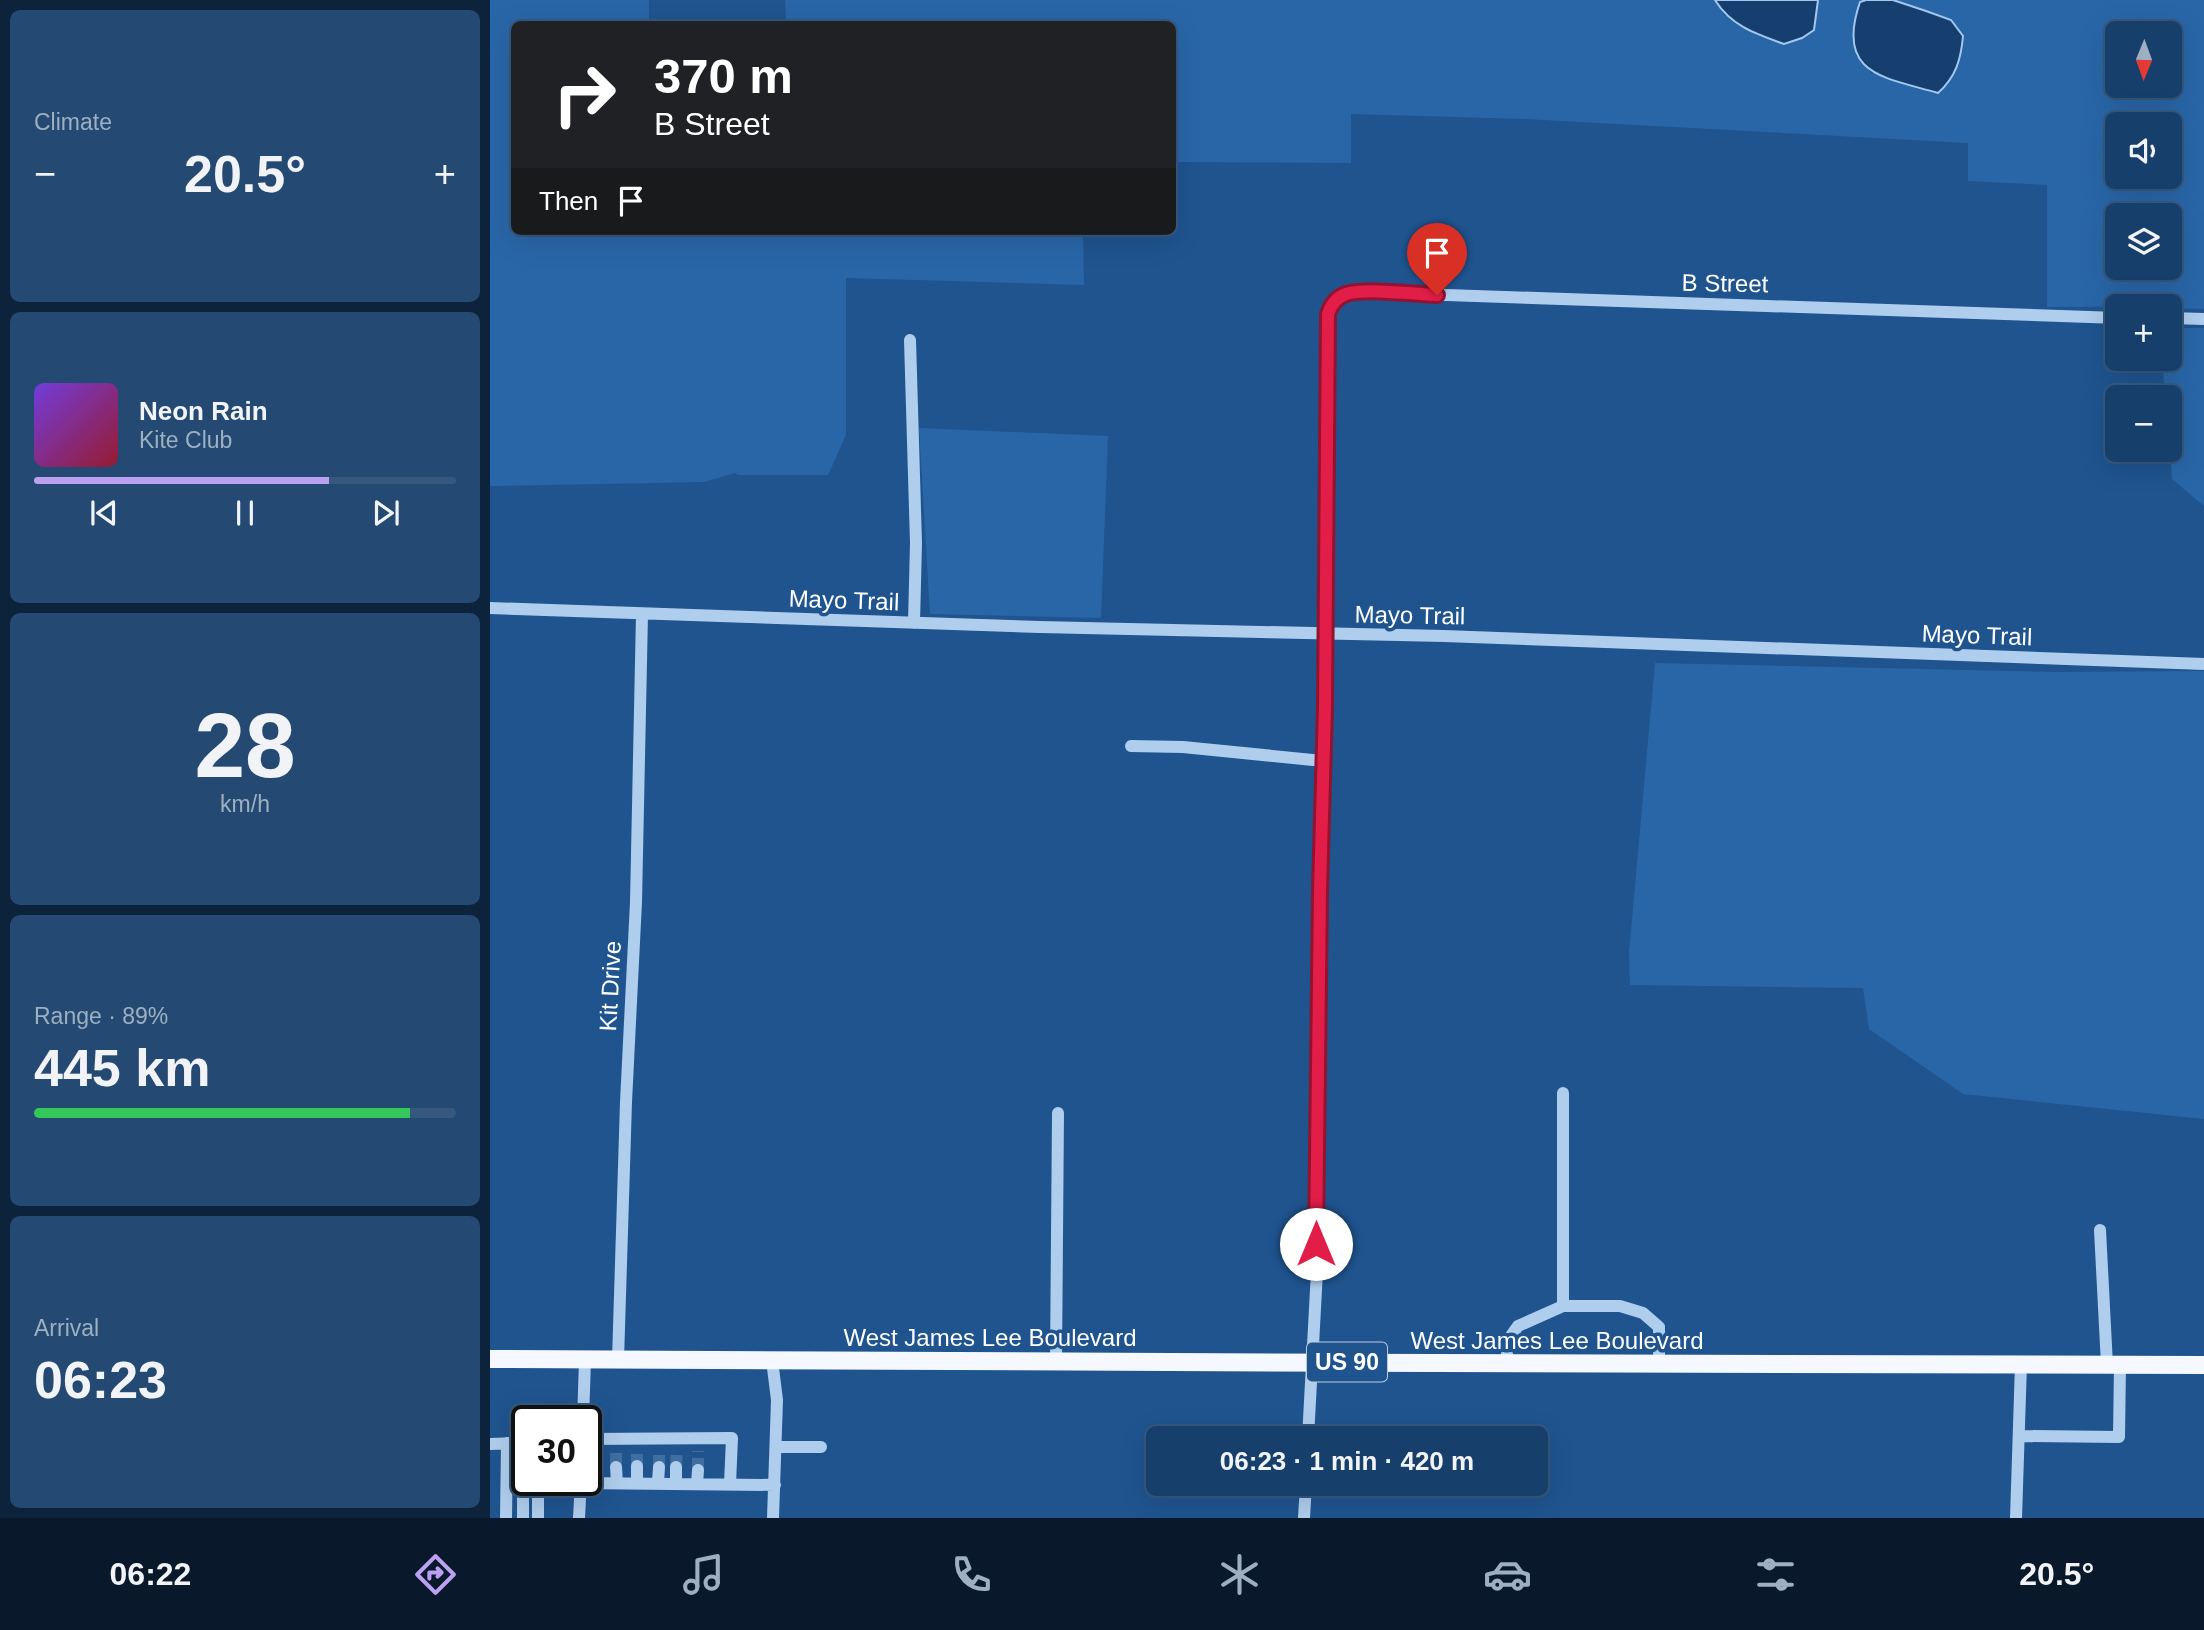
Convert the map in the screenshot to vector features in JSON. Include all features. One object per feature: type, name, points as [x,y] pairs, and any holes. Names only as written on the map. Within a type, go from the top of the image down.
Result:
[{"type":"main road","name":"West James Lee Boulevard","points":[[490,1359],[1506,1365],[2204,1365]]},
{"type":"street","name":"B Street","points":[[1326,635],[1328,314],[1334,301],[1344,295],[1360,292],[2105,317]]},
{"type":"street","points":[[2182,318],[2204,318]]},
{"type":"street","points":[[910,340],[916,544],[914,623]]},
{"type":"street","name":"Mayo Trail","points":[[490,608],[914,623],[1444,636],[2204,664]]},
{"type":"street","name":"Kit Drive","points":[[618,1360],[626,1102],[636,902],[642,614]]},
{"type":"street","points":[[1308,1426],[1317,1270],[1316,1136],[1326,635]]},
{"type":"street","points":[[1131,746],[1183,747],[1324,761]]},
{"type":"street","points":[[1563,1093],[1563,1306]]},
{"type":"street","points":[[1056,1361],[1058,1113]]},
{"type":"street","points":[[2020,1436],[2119,1437],[2100,1230]]},
{"type":"street","points":[[1506,1365],[1508,1340],[1518,1326],[1563,1306],[1620,1306],[1643,1313],[1659,1326],[1659,1365]]},
{"type":"street","points":[[584,1405],[585,1360]]},
{"type":"street","points":[[772,1360],[777,1400],[773,1518]]},
{"type":"street","points":[[2016,1518],[2021,1364]]},
{"type":"street","points":[[602,1439],[638,1444],[698,1445],[732,1438],[730,1484]]},
{"type":"street","points":[[616,1439],[616,1453]]},
{"type":"street","points":[[506,1518],[507,1443]]},
{"type":"street","points":[[490,1444],[511,1443]]},
{"type":"street","points":[[776,1447],[821,1447]]},
{"type":"street","points":[[637,1466],[637,1483]]},
{"type":"street","points":[[658,1483],[659,1466]]},
{"type":"street","points":[[616,1467],[617,1483]]},
{"type":"street","points":[[676,1467],[676,1484]]},
{"type":"street","points":[[697,1484],[698,1470]]},
{"type":"street","points":[[602,1483],[775,1485]]},
{"type":"street","points":[[523,1518],[524,1496]]},
{"type":"street","points":[[538,1496],[538,1518]]},
{"type":"street","points":[[579,1518],[580,1496]]},
{"type":"street","points":[[1304,1518],[1305,1496]]},
{"type":"shaded area","points":[[490,0],[649,0],[649,21],[511,21],[511,235],[1083,235],[1084,285],[846,278],[846,435],[828,475],[735,473],[704,482],[490,486]]},
{"type":"shaded area","points":[[785,0],[1715,0],[1725,16],[1814,30],[1818,0],[1866,0],[1860,2],[1853,31],[1856,55],[1872,74],[1951,20],[1893,0],[2204,0],[2204,309],[2182,308],[2182,294],[2105,294],[2105,307],[2047,307],[2047,185],[1968,181],[1968,143],[1525,119],[1351,114],[1351,163],[1176,162],[1176,21],[786,21]]},
{"type":"shaded area","points":[[1715,0],[1818,0],[1814,30],[1802,38],[1784,44],[1736,23]]},
{"type":"shaded area","points":[[1893,0],[1951,20],[1963,36],[1961,52],[1953,74],[1938,93],[1883,76],[1869,69],[1859,59],[1854,45],[1854,26],[1860,2]]},
{"type":"shaded area","points":[[2182,328],[2204,328],[2204,506],[2172,479],[2171,462],[2182,462],[2182,385],[2164,385],[2163,371],[2182,371]]},
{"type":"shaded area","points":[[919,428],[1108,436],[1101,618],[930,614]]},
{"type":"shaded area","points":[[1655,663],[2056,672],[2204,671],[2204,1119],[1963,1094],[1869,1029],[1863,988],[1630,985],[1629,953]]},
{"type":"tunnel","points":[[659,1449],[659,1467]]},
{"type":"tunnel","points":[[676,1467],[677,1449]]},
{"type":"tunnel","points":[[637,1450],[637,1466]]},
{"type":"tunnel","points":[[698,1451],[698,1470]]},
{"type":"tunnel","points":[[616,1453],[616,1467]]},
{"type":"route","points":[[1316,1244],[1326,635],[1324,578],[1328,314],[1334,301],[1344,295],[1360,292],[1437,295]]}]
